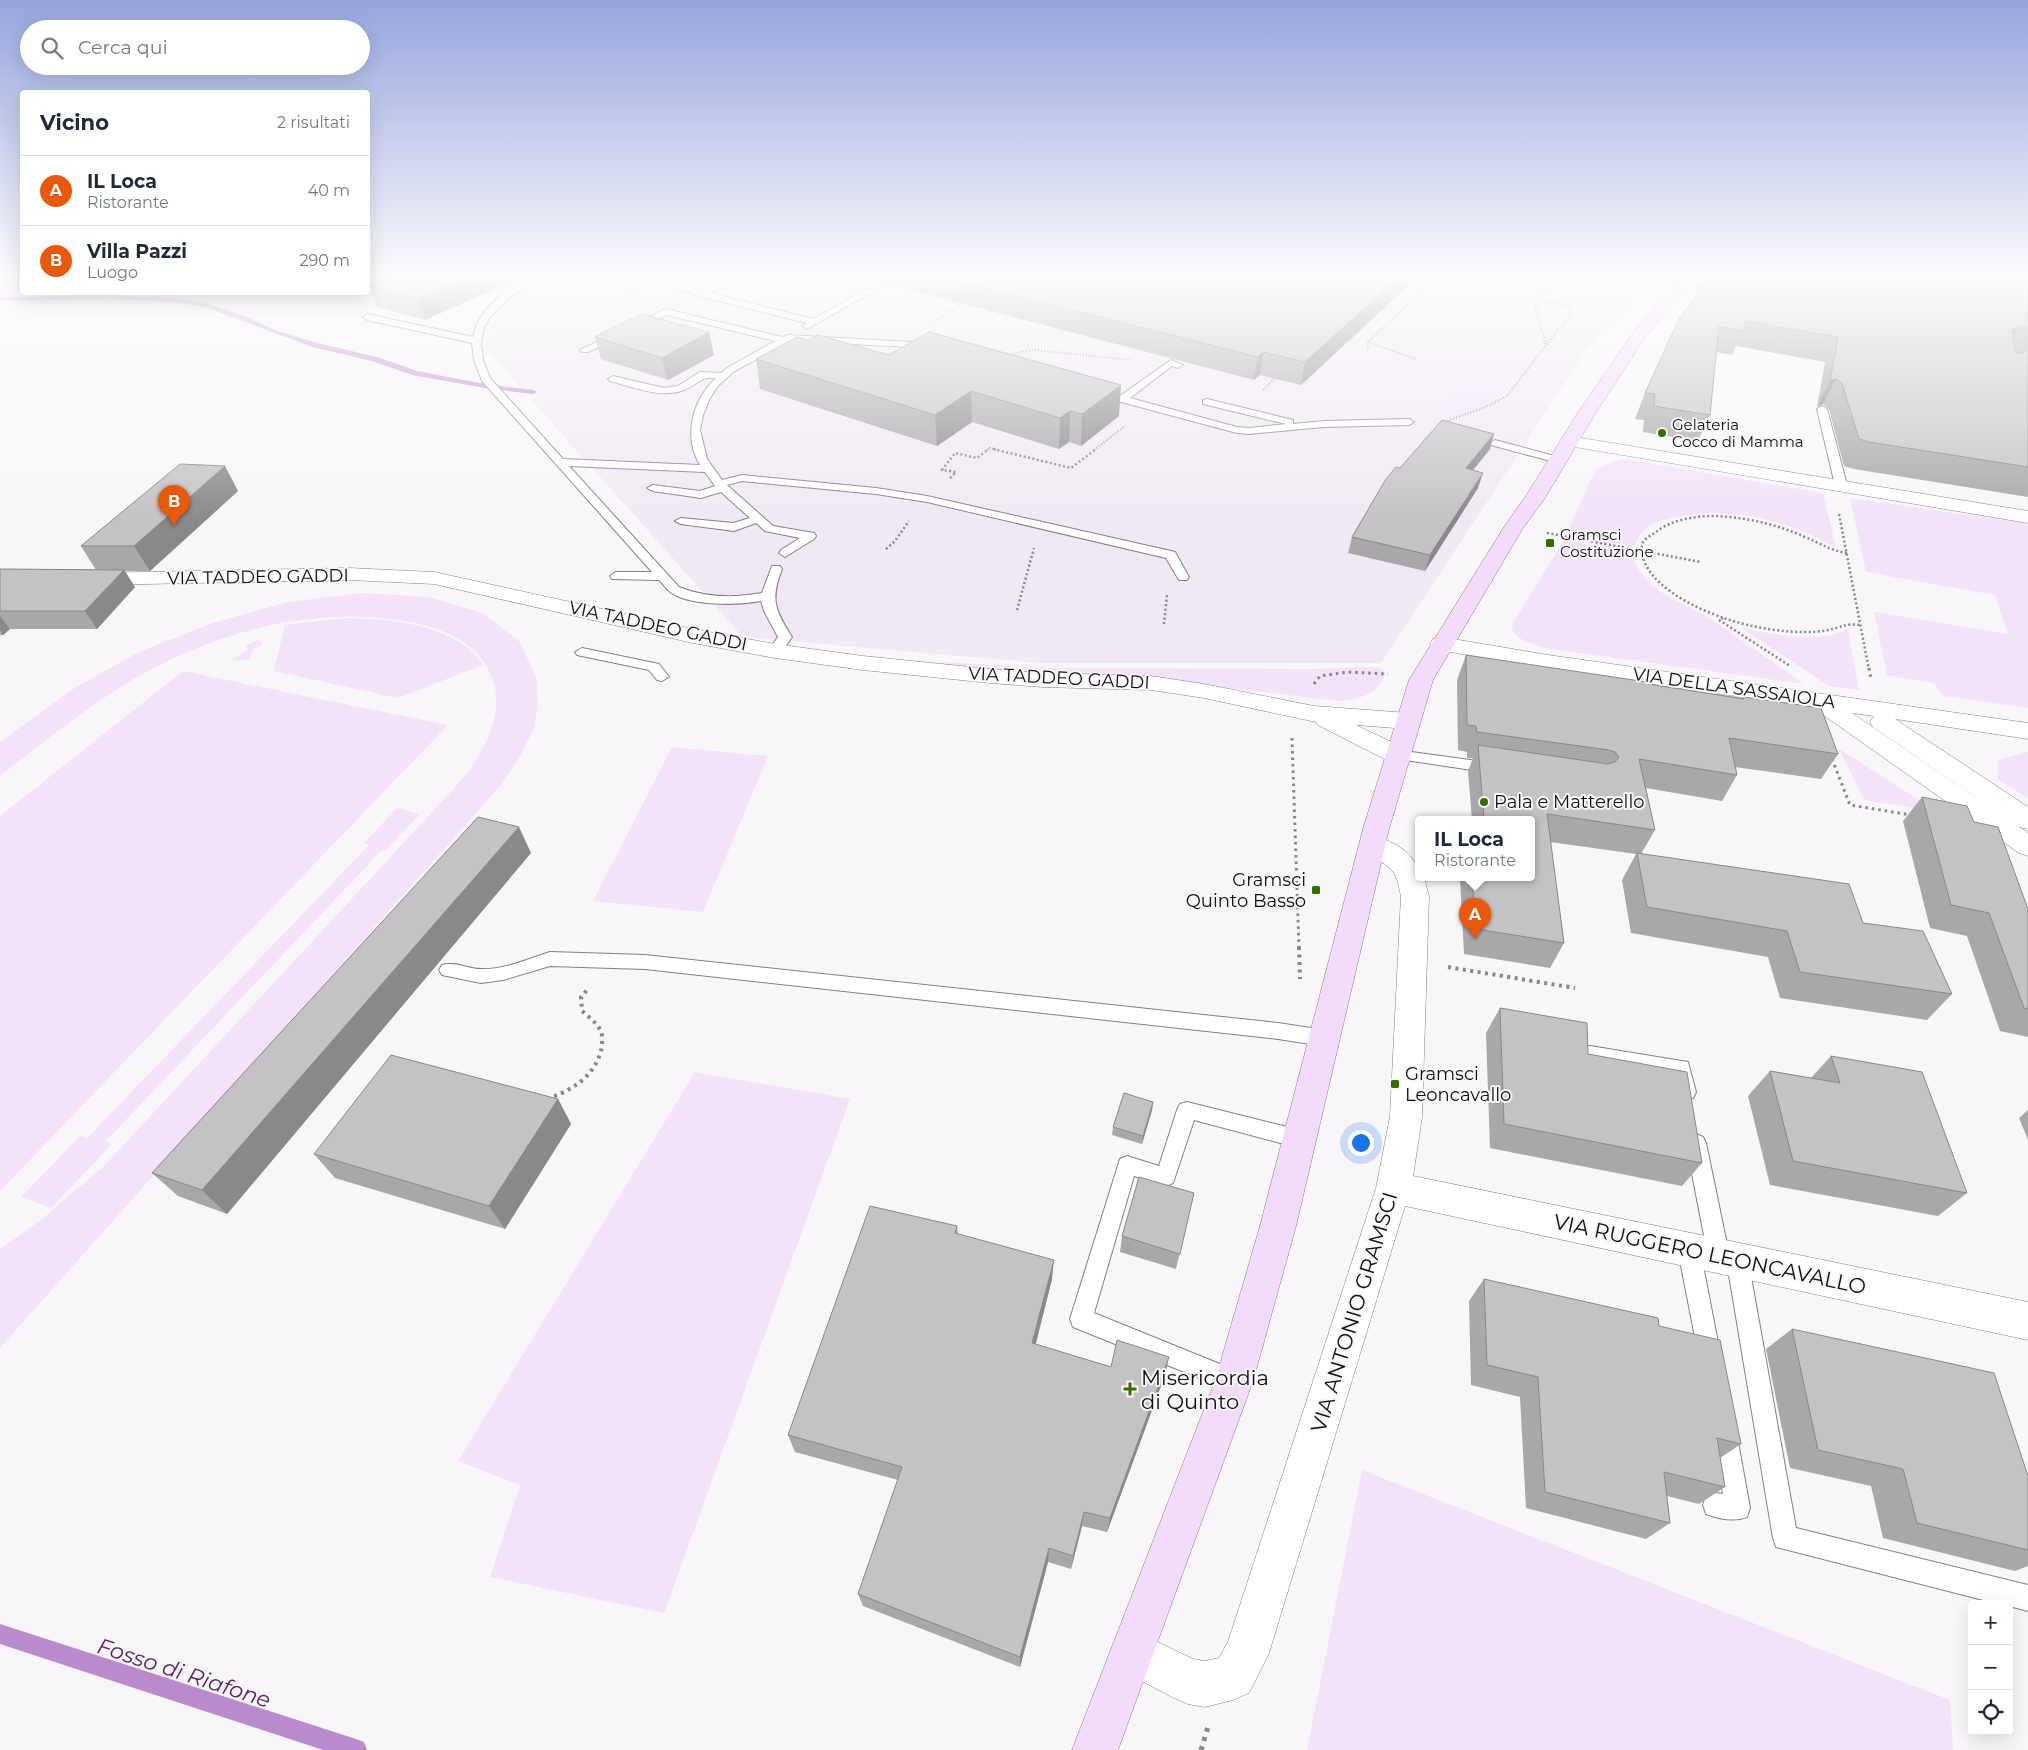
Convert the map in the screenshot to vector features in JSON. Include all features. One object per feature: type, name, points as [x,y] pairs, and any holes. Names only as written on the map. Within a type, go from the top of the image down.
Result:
[{"type":"main road","points":[[1095,1750],[1234,1381],[1278,1226],[1299,1139],[1313,1037],[1373,845],[1397,755],[1421,680],[1441,644],[1514,527],[1535,498],[1569,441],[1624,358]]},
{"type":"street","points":[[1569,441],[2028,517]]},
{"type":"street","name":"VIA TADDEO GADDI","points":[[71,580],[349,574],[434,578],[693,636],[775,651],[863,663],[1043,680],[1150,683],[1204,691],[1307,712],[1408,721]]},
{"type":"street","name":"VIA DELLA SASSAIOLA","points":[[1441,644],[1548,662],[2028,731]]},
{"type":"street","points":[[1824,701],[2028,846]]},
{"type":"street","points":[[1870,708],[1893,730],[2028,820]]},
{"type":"street","name":"VIA TADDEO GADDI","points":[[1307,712],[1397,755]]},
{"type":"street","name":"VIA ANTONIO GRAMSCI","points":[[1133,1652],[1188,1681],[1205,1684],[1233,1677],[1243,1659],[1393,1188],[1406,1117],[1415,896],[1410,876],[1395,856],[1373,845]]},
{"type":"street","name":"VIA RUGGERO LEONCAVALLO","points":[[1393,1188],[2028,1321]]},
{"type":"lane","points":[[477,358],[485,379],[675,590],[690,597],[728,600],[767,596]]},
{"type":"lane","points":[[750,358],[723,376],[709,391],[701,405],[695,430],[702,459],[708,469],[722,486],[757,519],[768,529],[810,536],[785,553]]},
{"type":"lane","points":[[1122,399],[1174,364]]},
{"type":"lane","points":[[614,379],[664,391],[681,388],[703,374],[723,376]]},
{"type":"lane","points":[[1086,389],[1237,430],[1249,431],[1301,425],[1378,421],[1409,422]]},
{"type":"lane","points":[[1207,402],[1301,425]]},
{"type":"lane","points":[[1822,409],[1837,484]]},
{"type":"lane","points":[[1494,443],[1558,460]]},
{"type":"lane","points":[[560,462],[708,469]]},
{"type":"lane","points":[[653,488],[701,495],[742,478],[876,491],[927,499],[1171,555],[1183,577]]},
{"type":"lane","points":[[682,521],[734,527],[757,519]]},
{"type":"lane","points":[[775,651],[785,637],[768,608],[767,596],[776,569]]},
{"type":"lane","points":[[616,576],[662,576]]},
{"type":"lane","points":[[582,652],[654,667],[662,678]]},
{"type":"lane","points":[[1397,755],[1511,770]]},
{"type":"lane","points":[[448,970],[481,976],[503,973],[550,959],[645,962],[1278,1031],[1313,1037]]},
{"type":"lane","points":[[1590,1054],[1681,1068],[1715,1255],[1785,1538],[2028,1598]]},
{"type":"lane","points":[[1234,1381],[1081,1319],[1127,1165],[1166,1177],[1187,1110],[1299,1139]]},
{"type":"lane","points":[[1713,1374],[1715,1255]]},
{"type":"lane","points":[[1715,1504],[1738,1508],[1720,1412]]},
{"type":"path","points":[[1092,358],[1174,364]]},
{"type":"path","points":[[1444,428],[1449,420],[1486,407],[1507,396],[1536,358]]},
{"type":"path","points":[[886,549],[895,541],[927,499],[956,472],[942,470],[954,453],[977,458],[990,448],[1071,468],[1148,407]]},
{"type":"path","points":[[1837,484],[1847,553],[1861,625],[1870,708]]},
{"type":"path","points":[[1847,553],[1834,551],[1806,536],[1771,524],[1739,518],[1711,516],[1685,519],[1663,526],[1644,541],[1642,551],[1643,560],[1660,583],[1683,600],[1723,618],[1752,626],[1787,631],[1828,630],[1846,623],[1861,625]]},
{"type":"path","points":[[1017,610],[1040,525]]},
{"type":"path","points":[[1514,527],[1701,562]]},
{"type":"path","points":[[1164,624],[1167,595]]},
{"type":"path","points":[[1723,618],[1719,620],[1828,691],[1824,701]]},
{"type":"path","points":[[1313,1037],[1292,738],[1307,712],[1306,693],[1320,676],[1348,672],[1381,672],[1421,680]]},
{"type":"path","points":[[1413,961],[1575,988]]},
{"type":"path","points":[[538,1101],[561,1094],[576,1086],[595,1067],[602,1044],[602,1034],[598,1027],[582,1011],[581,1003],[581,997],[592,986]]},
{"type":"shaded area","points":[[494,358],[1582,358],[1381,663],[1040,663],[743,637]]},
{"type":"shaded area","points":[[1438,360],[1456,361],[1466,367],[1466,371],[1458,375],[1442,374],[1431,365]]},
{"type":"shaded area","points":[[1494,389],[1503,393],[1502,397],[1466,413],[1447,417],[1438,415],[1432,410],[1436,404],[1450,396],[1459,393]]},
{"type":"shaded area","points":[[1623,459],[1823,493],[1836,548],[1792,527],[1757,518],[1721,513],[1685,515],[1656,523],[1642,532],[1635,547],[1567,533],[1595,470]]},
{"type":"shaded area","points":[[1850,498],[2026,523],[2028,527],[2028,708],[1943,696],[1934,683],[1887,676],[1874,612],[2008,634],[1995,595],[1866,572]]},
{"type":"shaded area","points":[[1564,540],[1633,552],[1643,576],[1652,585],[1674,600],[1709,618],[1804,684],[1544,648],[1521,639],[1512,631],[1513,623]]},
{"type":"shaded area","points":[[362,593],[428,597],[483,613],[520,642],[537,680],[538,702],[534,727],[521,755],[500,786],[0,1348],[0,1249],[42,1219],[104,1166],[458,784],[485,745],[495,717],[496,702],[494,686],[489,671],[482,660],[474,651],[453,636],[430,627],[405,621],[368,617],[331,617],[294,621],[220,639],[151,669],[104,698],[0,776],[0,742],[73,689],[139,652],[212,623],[288,602]]},
{"type":"shaded area","points":[[346,618],[402,622],[440,632],[457,640],[472,651],[483,665],[398,698],[274,671],[285,625]]},
{"type":"shaded area","points":[[1740,627],[1779,635],[1810,637],[1838,634],[1848,629],[1859,690],[1829,686]]},
{"type":"shaded area","points":[[257,640],[261,641],[262,645],[253,649],[249,660],[232,660],[248,649],[246,646]]},
{"type":"shaded area","points":[[941,662],[1044,668],[1310,669],[1369,667],[1381,668],[1386,673],[1378,687],[1373,691],[1355,699],[1339,701],[1168,681],[1048,676],[942,664]]},
{"type":"shaded area","points":[[183,671],[448,725],[0,1191],[0,816]]},
{"type":"shaded area","points":[[672,747],[768,756],[703,912],[593,901]]},
{"type":"shaded area","points":[[1839,749],[1938,812],[1864,800]]},
{"type":"shaded area","points":[[2028,752],[2028,798],[1998,780],[1997,760]]},
{"type":"shaded area","points":[[397,808],[420,814],[385,851],[382,850],[106,1141],[112,1144],[51,1208],[21,1197],[80,1136],[87,1138],[369,845],[364,843]]},
{"type":"shaded area","points":[[695,1072],[850,1099],[664,1613],[490,1577],[520,1485],[458,1461]]},
{"type":"shaded area","points":[[1362,1470],[1950,1700],[1953,1750],[1307,1750]]},
{"type":"building","points":[[1022,358],[1121,385],[1082,414],[1070,411],[1060,418],[971,391],[935,415],[756,359]]},
{"type":"building","points":[[1287,358],[1310,358],[1305,362]]},
{"type":"building","points":[[1661,358],[1716,358],[1710,415],[1654,406],[1655,394],[1645,393]]},
{"type":"building","points":[[1834,358],[2028,358],[2028,467],[1859,439],[1842,383],[1836,379],[1830,381]]},
{"type":"building","points":[[1442,420],[1494,434],[1466,468],[1483,473],[1430,555],[1352,537],[1386,479],[1396,467],[1400,468]]},
{"type":"building","points":[[180,464],[225,466],[134,546],[81,546]]},
{"type":"building","points":[[0,569],[124,570],[85,611],[0,611]]},
{"type":"building","points":[[1466,655],[1647,682],[1648,684],[1744,699],[1744,697],[1821,708],[1838,754],[1729,738],[1737,775],[1639,759],[1655,830],[1547,814],[1564,943],[1476,929],[1472,881],[1535,881],[1535,816],[1484,816],[1478,745],[1608,764],[1615,762],[1619,757],[1615,752],[1609,750],[1477,732],[1476,726],[1467,725]]},
{"type":"building","points":[[1922,797],[1967,806],[1974,822],[1998,827],[2028,909],[2028,1009],[2024,1008],[1989,913],[1951,905]]},
{"type":"building","points":[[478,817],[519,827],[202,1190],[152,1173]]},
{"type":"building","points":[[1637,853],[1849,884],[1863,923],[1923,931],[1952,994],[1800,972],[1787,931],[1647,907]]},
{"type":"building","points":[[1500,1008],[1587,1023],[1588,1054],[1687,1072],[1702,1163],[1504,1124]]},
{"type":"building","points":[[391,1055],[558,1099],[489,1206],[314,1154]]},
{"type":"building","points":[[1831,1056],[1922,1072],[1967,1193],[1793,1161],[1770,1071],[1840,1083]]},
{"type":"building","points":[[1124,1093],[1153,1102],[1143,1136],[1113,1127]]},
{"type":"building","points":[[1139,1177],[1194,1193],[1180,1254],[1122,1236]]},
{"type":"building","points":[[870,1206],[957,1226],[955,1233],[1054,1260],[1032,1343],[1111,1367],[1117,1340],[1169,1357],[1110,1518],[1084,1512],[1073,1556],[1049,1548],[1020,1657],[858,1594],[902,1467],[788,1435]]},
{"type":"building","points":[[1484,1279],[1658,1318],[1659,1326],[1720,1340],[1741,1444],[1717,1438],[1725,1487],[1664,1472],[1670,1523],[1545,1492],[1538,1377],[1487,1365]]},
{"type":"building","points":[[1792,1329],[1994,1373],[2028,1476],[2028,1550],[1917,1523],[1903,1469],[1818,1450]]},
{"type":"waterway","points":[[368,358],[415,373],[485,386],[533,392]]},
{"type":"waterway","name":"Fosso di Riafone","points":[[0,1634],[356,1750]]},
{"type":"place","name":"Gelateria Cocco di Mamma","points":[[1662,433]]},
{"type":"place","name":"Villa Pazzi","points":[[174,526]]},
{"type":"place","name":"Gramsci Costituzione","points":[[1550,543]]},
{"type":"place","name":"Pala e Matterello","points":[[1484,802]]},
{"type":"place","name":"Gramsci Quinto Basso","points":[[1316,890]]},
{"type":"place","name":"IL Loca","points":[[1475,939]]},
{"type":"place","name":"Gramsci Leoncavallo","points":[[1395,1084]]},
{"type":"place","name":"Misericordia di Quinto","points":[[1130,1389]]}]
